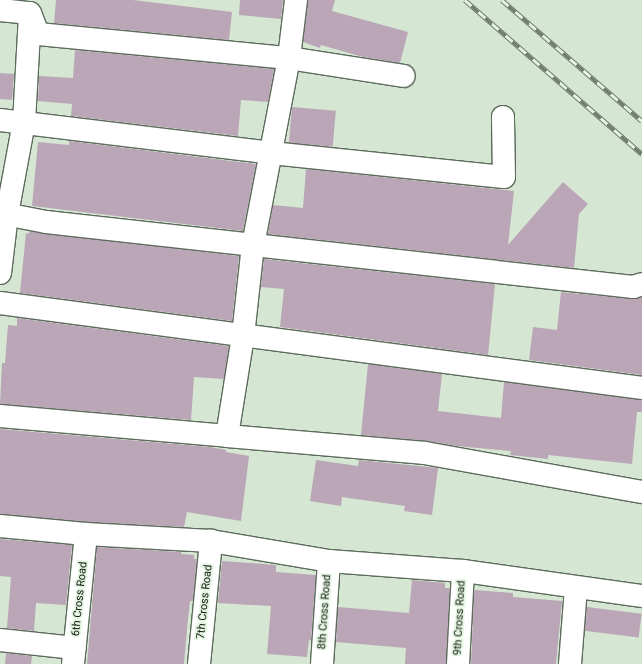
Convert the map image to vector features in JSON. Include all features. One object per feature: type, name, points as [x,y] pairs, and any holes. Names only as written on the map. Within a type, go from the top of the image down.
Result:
[{"type":"street","points":[[227,436],[243,336],[253,245],[289,58],[296,0]]},
{"type":"street","points":[[31,6],[38,34],[289,58],[404,76]]},
{"type":"street","points":[[0,10],[31,6]]},
{"type":"street","points":[[0,273],[4,213],[24,122],[31,6]]},
{"type":"street","points":[[0,120],[271,153],[504,177],[503,117]]},
{"type":"street","points":[[4,213],[46,222],[633,287],[642,284]]},
{"type":"street","points":[[0,303],[642,388]]},
{"type":"street","points":[[0,416],[425,453],[642,492]]},
{"type":"street","points":[[0,526],[86,534],[211,541],[329,561],[463,572],[642,596]]},
{"type":"street","name":"6th Cross Road","points":[[74,656],[86,534]]},
{"type":"street","name":"7th Cross Road","points":[[199,664],[211,541]]},
{"type":"street","name":"8th Cross Road","points":[[322,664],[329,561]]},
{"type":"street","name":"9th Cross Road","points":[[458,664],[463,572]]},
{"type":"street","points":[[570,664],[576,588]]},
{"type":"street","points":[[0,640],[74,656]]},
{"type":"building","points":[[56,0],[133,0],[232,12],[229,40],[54,23]]},
{"type":"building","points":[[240,0],[283,0],[281,19],[239,15]]},
{"type":"building","points":[[308,0],[335,0],[332,11],[408,32],[400,63],[363,57],[321,45],[320,48],[303,42]]},
{"type":"building","points":[[75,50],[274,70],[268,102],[241,100],[238,136],[71,116],[72,104],[38,101],[39,76],[73,78]]},
{"type":"building","points":[[0,73],[14,74],[12,100],[0,99]]},
{"type":"building","points":[[292,107],[336,111],[333,147],[289,143]]},
{"type":"building","points":[[69,141],[256,164],[243,231],[32,206],[38,142],[69,145]]},
{"type":"building","points":[[306,169],[514,191],[508,245],[563,182],[588,204],[579,214],[574,268],[268,234],[273,205],[303,208]]},
{"type":"building","points":[[29,231],[239,256],[232,321],[20,293],[26,233],[29,234]]},
{"type":"building","points":[[264,259],[495,284],[488,355],[280,327],[284,289],[261,287]]},
{"type":"building","points":[[561,292],[632,299],[642,297],[642,375],[529,360],[533,327],[557,330]]},
{"type":"building","points":[[17,318],[229,346],[224,379],[194,377],[191,420],[0,404],[2,363],[5,363],[8,325],[17,326]]},
{"type":"building","points":[[368,364],[442,374],[438,411],[501,418],[504,382],[642,400],[642,412],[637,412],[632,464],[548,455],[548,459],[510,455],[511,451],[361,435]]},
{"type":"building","points":[[0,429],[210,447],[226,450],[226,452],[249,456],[241,521],[187,512],[184,527],[87,522],[0,514]]},
{"type":"building","points":[[316,460],[358,466],[359,460],[438,468],[432,515],[404,511],[405,506],[342,497],[341,506],[310,501]]},
{"type":"building","points":[[0,539],[72,545],[66,605],[36,603],[34,631],[7,628],[11,577],[0,576]]},
{"type":"building","points":[[97,547],[181,552],[181,554],[194,555],[194,559],[197,559],[193,601],[190,601],[184,664],[87,664]]},
{"type":"building","points":[[222,561],[276,565],[276,572],[316,575],[311,640],[309,640],[307,657],[267,654],[271,606],[218,603]]},
{"type":"building","points":[[412,580],[445,583],[445,588],[450,588],[446,664],[405,664],[406,648],[336,642],[338,607],[409,613]]},
{"type":"building","points":[[474,590],[513,593],[513,597],[562,601],[556,664],[471,664]]},
{"type":"building","points":[[587,607],[642,614],[639,638],[584,631]]},
{"type":"building","points":[[6,653],[32,656],[31,664],[5,664]]},
{"type":"railway","points":[[465,0],[642,154]]},
{"type":"railway","points":[[502,0],[642,121]]}]
